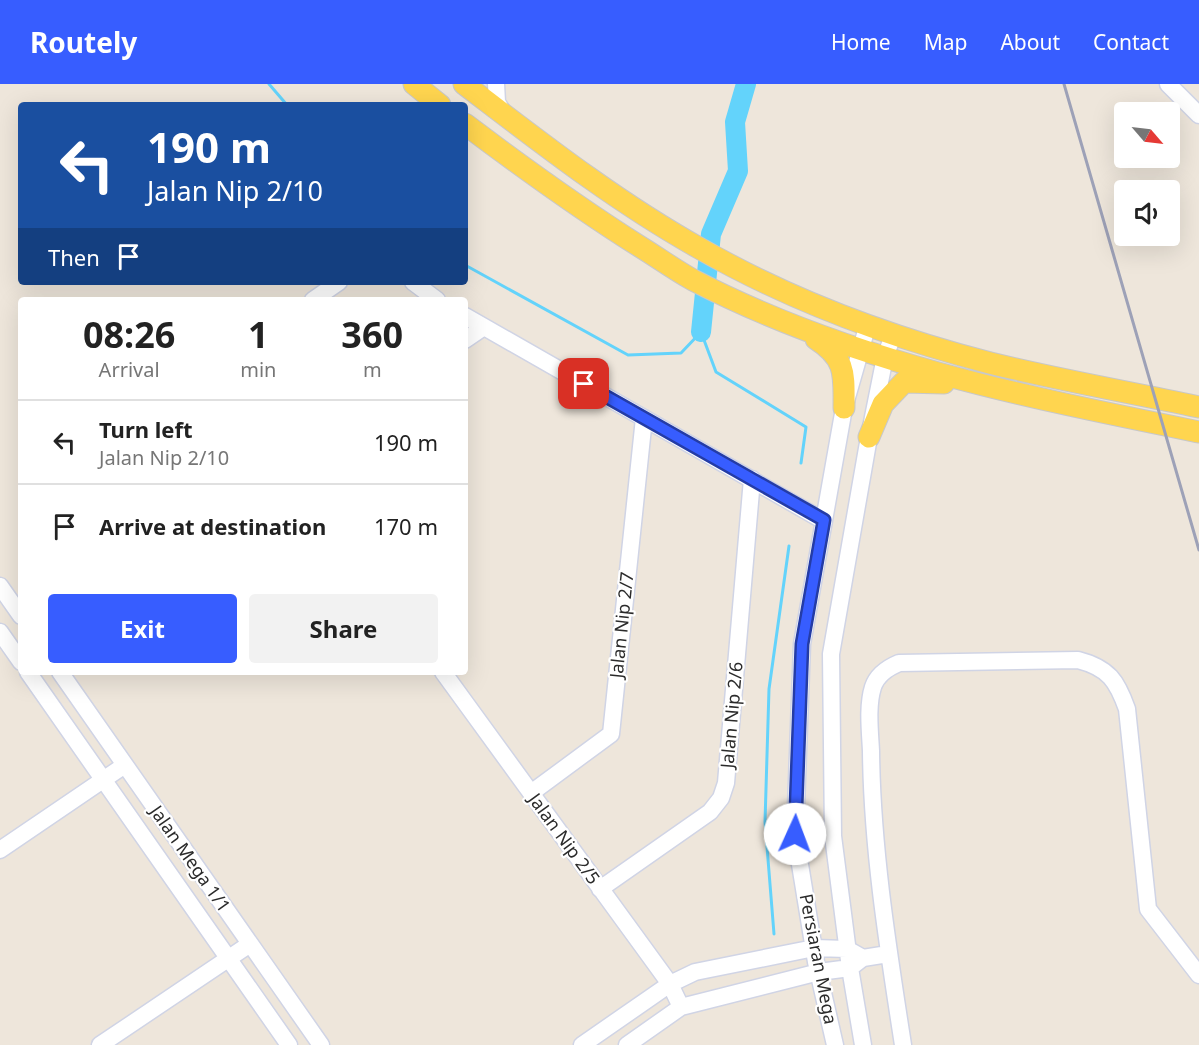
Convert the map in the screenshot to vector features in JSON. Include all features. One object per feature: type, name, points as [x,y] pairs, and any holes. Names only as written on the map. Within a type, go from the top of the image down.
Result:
[{"type":"main road","points":[[414,84],[436,102]]},
{"type":"main road","points":[[464,84],[612,194],[707,253],[794,295],[868,324],[990,363],[1199,407]]},
{"type":"main road","points":[[468,126],[579,208],[692,279],[782,321],[860,350],[983,387],[1199,432]]},
{"type":"main road","points":[[782,321],[834,351],[844,376],[844,408]]},
{"type":"main road","points":[[868,437],[883,404],[904,382],[924,381],[983,387]]},
{"type":"street","points":[[496,84],[497,102],[505,116]]},
{"type":"street","points":[[1168,84],[1199,115]]},
{"type":"street","points":[[317,297],[335,285]]},
{"type":"street","points":[[416,285],[433,297]]},
{"type":"street","points":[[468,318],[824,520]]},
{"type":"street","name":"Persiaran Mega","points":[[836,1045],[814,948],[795,834],[802,644],[844,408],[868,324]]},
{"type":"street","points":[[468,338],[484,327]]},
{"type":"street","name":"Persiaran Mega","points":[[847,950],[833,836],[831,654],[868,437],[885,357],[894,333]]},
{"type":"street","name":"Jalan Nip 2/7","points":[[531,793],[611,734],[644,418]]},
{"type":"street","name":"Jalan Nip 2/6","points":[[600,889],[710,812],[721,798],[726,783],[752,479]]},
{"type":"street","points":[[0,586],[18,612]]},
{"type":"street","points":[[0,632],[18,658]]},
{"type":"street","points":[[903,1045],[888,954],[871,790],[870,708],[873,688],[879,676],[887,668],[911,661],[1078,660],[1092,663],[1109,674],[1119,686],[1127,710],[1148,909],[1199,975]]},
{"type":"street","points":[[30,675],[289,1045]]},
{"type":"street","name":"Jalan Mega 1/1","points":[[62,675],[321,1045]]},
{"type":"street","name":"Jalan Nip 2/5","points":[[445,675],[669,984],[681,1007]]},
{"type":"street","points":[[0,850],[124,765]]},
{"type":"street","points":[[100,1045],[250,944]]},
{"type":"street","points":[[582,1045],[669,984],[695,972],[814,948],[847,950],[856,963]]},
{"type":"street","points":[[627,1045],[681,1007],[888,954]]},
{"type":"street","name":"Persiaran Mega","points":[[856,963],[863,1045]]},
{"type":"waterway","points":[[269,84],[284,102]]},
{"type":"waterway","points":[[701,332],[711,234],[738,171],[735,122],[746,84]]},
{"type":"waterway","points":[[468,267],[628,355],[681,353],[701,332],[716,372],[806,427],[801,463]]},
{"type":"waterway","points":[[774,934],[765,822],[769,689],[789,546]]},
{"type":"railway","points":[[1064,84],[1199,550]]},
{"type":"route","points":[[584,384],[824,520],[802,644],[795,834]]}]
